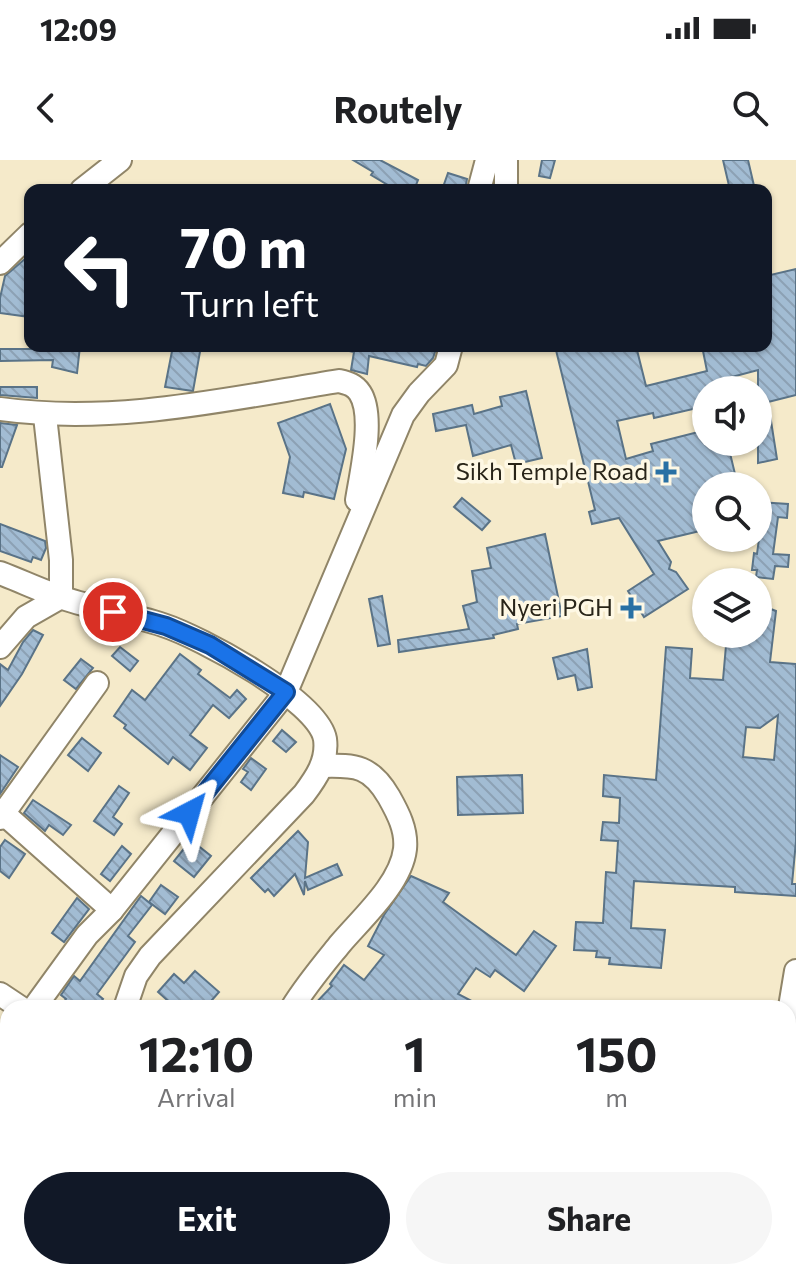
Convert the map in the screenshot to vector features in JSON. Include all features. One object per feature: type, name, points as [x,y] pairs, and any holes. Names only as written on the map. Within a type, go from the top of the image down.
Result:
[{"type":"street","points":[[90,184],[120,160]]},
{"type":"street","points":[[481,184],[487,160]]},
{"type":"street","points":[[506,160],[506,184]]},
{"type":"street","points":[[0,263],[24,240]]},
{"type":"street","points":[[40,1000],[87,935],[112,910],[286,692],[403,415],[446,365],[449,352]]},
{"type":"street","points":[[0,409],[45,416],[128,414],[339,381],[351,384],[360,392],[365,404],[367,425],[354,529]]},
{"type":"street","points":[[45,416],[61,560],[61,597]]},
{"type":"street","points":[[0,573],[61,597],[166,626],[210,645],[286,692],[316,718],[325,739],[323,766],[304,794],[150,956],[136,976],[128,1000]]},
{"type":"street","points":[[0,624],[26,617],[61,597]]},
{"type":"street","points":[[0,647],[26,617]]},
{"type":"street","points":[[97,683],[2,815],[112,910]]},
{"type":"street","points":[[298,1000],[341,943],[379,902],[405,849],[403,827],[396,810],[372,774],[348,766],[323,766]]},
{"type":"street","points":[[791,1000],[796,971]]},
{"type":"building","points":[[353,160],[380,160],[418,180],[416,184],[386,184],[371,175],[373,172]]},
{"type":"building","points":[[542,160],[555,160],[550,178],[539,176]]},
{"type":"building","points":[[723,160],[748,160],[754,184],[729,184]]},
{"type":"building","points":[[448,173],[467,179],[466,184],[444,184]]},
{"type":"building","points":[[24,260],[24,316],[0,313],[5,276]]},
{"type":"building","points":[[796,269],[796,395],[772,401],[772,376],[758,376],[758,370],[736,376],[692,376],[692,409],[654,418],[653,413],[617,421],[626,459],[653,451],[651,444],[692,434],[692,456],[731,456],[735,472],[692,472],[692,533],[658,541],[671,562],[669,569],[676,572],[688,589],[644,617],[628,591],[654,574],[619,518],[592,524],[589,512],[595,510],[556,352],[638,352],[646,386],[707,371],[703,352],[772,352],[772,275]]},
{"type":"building","points":[[0,349],[79,352],[77,373],[52,367],[53,360],[0,361]]},
{"type":"building","points":[[172,352],[200,352],[193,391],[165,387]]},
{"type":"building","points":[[354,352],[435,352],[426,366],[418,364],[417,367],[369,356],[367,374],[351,370]]},
{"type":"building","points":[[0,387],[37,387],[37,398],[0,395]]},
{"type":"building","points":[[526,391],[542,458],[516,464],[511,445],[473,456],[466,425],[436,431],[433,414],[472,405],[474,414],[502,406],[500,397]]},
{"type":"building","points":[[330,404],[346,449],[334,499],[304,492],[303,497],[283,493],[290,457],[278,423]]},
{"type":"building","points":[[0,423],[17,425],[2,467],[0,467]]},
{"type":"building","points":[[772,427],[777,459],[758,463],[758,456],[772,456]]},
{"type":"building","points":[[462,498],[490,521],[482,530],[454,507]]},
{"type":"building","points":[[772,503],[788,504],[787,518],[778,517],[773,554],[789,555],[788,567],[775,566],[772,579],[772,568],[752,568],[754,553],[772,552]]},
{"type":"building","points":[[0,524],[45,541],[46,548],[41,560],[33,557],[31,562],[0,551]]},
{"type":"building","points":[[545,534],[562,616],[517,624],[518,629],[493,635],[494,638],[399,652],[398,640],[469,629],[463,606],[477,602],[472,571],[491,568],[487,548]]},
{"type":"building","points":[[382,596],[390,644],[378,646],[369,599]]},
{"type":"building","points":[[772,609],[776,611],[772,645]]},
{"type":"building","points":[[33,630],[43,635],[0,706],[0,664],[8,670]]},
{"type":"building","points":[[120,647],[138,661],[130,671],[112,656]]},
{"type":"building","points":[[666,647],[692,649],[690,678],[723,680],[726,648],[772,648],[770,662],[796,664],[796,841],[792,884],[796,884],[796,896],[735,892],[735,887],[634,881],[631,928],[665,930],[661,968],[609,964],[610,958],[596,957],[597,951],[574,950],[576,922],[603,923],[606,872],[616,873],[618,841],[601,840],[603,822],[619,823],[620,798],[603,796],[604,775],[656,780]],"holes":[[[778,715],[774,760],[743,757],[746,727],[760,728]]]},
{"type":"building","points":[[587,649],[592,687],[578,690],[575,675],[558,679],[553,658]]},
{"type":"building","points":[[180,654],[201,670],[198,674],[230,698],[237,690],[246,699],[229,718],[213,705],[190,735],[207,748],[190,770],[173,757],[168,764],[114,716],[132,690],[145,700]]},
{"type":"building","points":[[81,659],[93,668],[76,689],[64,680]]},
{"type":"building","points":[[282,730],[296,742],[286,752],[273,741]]},
{"type":"building","points":[[82,738],[101,753],[88,771],[68,755]]},
{"type":"building","points":[[0,755],[18,767],[0,794]]},
{"type":"building","points":[[251,758],[266,769],[251,790],[241,782],[248,772],[243,769]]},
{"type":"building","points":[[522,775],[523,813],[458,815],[457,777]]},
{"type":"building","points":[[119,786],[129,793],[113,817],[122,824],[114,835],[94,821]]},
{"type":"building","points":[[33,800],[71,825],[63,835],[49,825],[45,831],[24,813]]},
{"type":"building","points":[[298,831],[308,842],[305,878],[337,864],[342,875],[308,890],[305,881],[304,895],[295,874],[274,896],[268,889],[265,892],[251,878]]},
{"type":"building","points":[[5,840],[25,854],[9,878],[0,871],[0,847]]},
{"type":"building","points":[[191,840],[211,856],[194,877],[174,861]]},
{"type":"building","points":[[122,846],[131,854],[110,881],[101,874]]},
{"type":"building","points":[[411,876],[449,893],[443,902],[516,955],[534,931],[556,946],[524,991],[495,970],[490,977],[476,968],[458,994],[470,1000],[319,1000],[332,986],[330,984],[344,965],[364,980],[384,955],[368,946],[384,915]]},
{"type":"building","points":[[161,885],[178,897],[165,914],[149,902]]},
{"type":"building","points":[[141,896],[152,905],[128,936],[135,942],[97,994],[102,1000],[65,1000],[61,995],[74,976],[80,981]]},
{"type":"building","points":[[77,898],[89,909],[64,942],[52,933]]},
{"type":"building","points":[[195,971],[219,992],[212,1000],[167,1000],[158,992],[174,974],[184,983]]},
{"type":"place","name":"Sikh Temple Road","points":[[666,472]]},
{"type":"place","name":"Nyeri PGH","points":[[631,608]]},
{"type":"route","points":[[113,612],[166,626],[210,645],[286,692],[189,813]]}]
